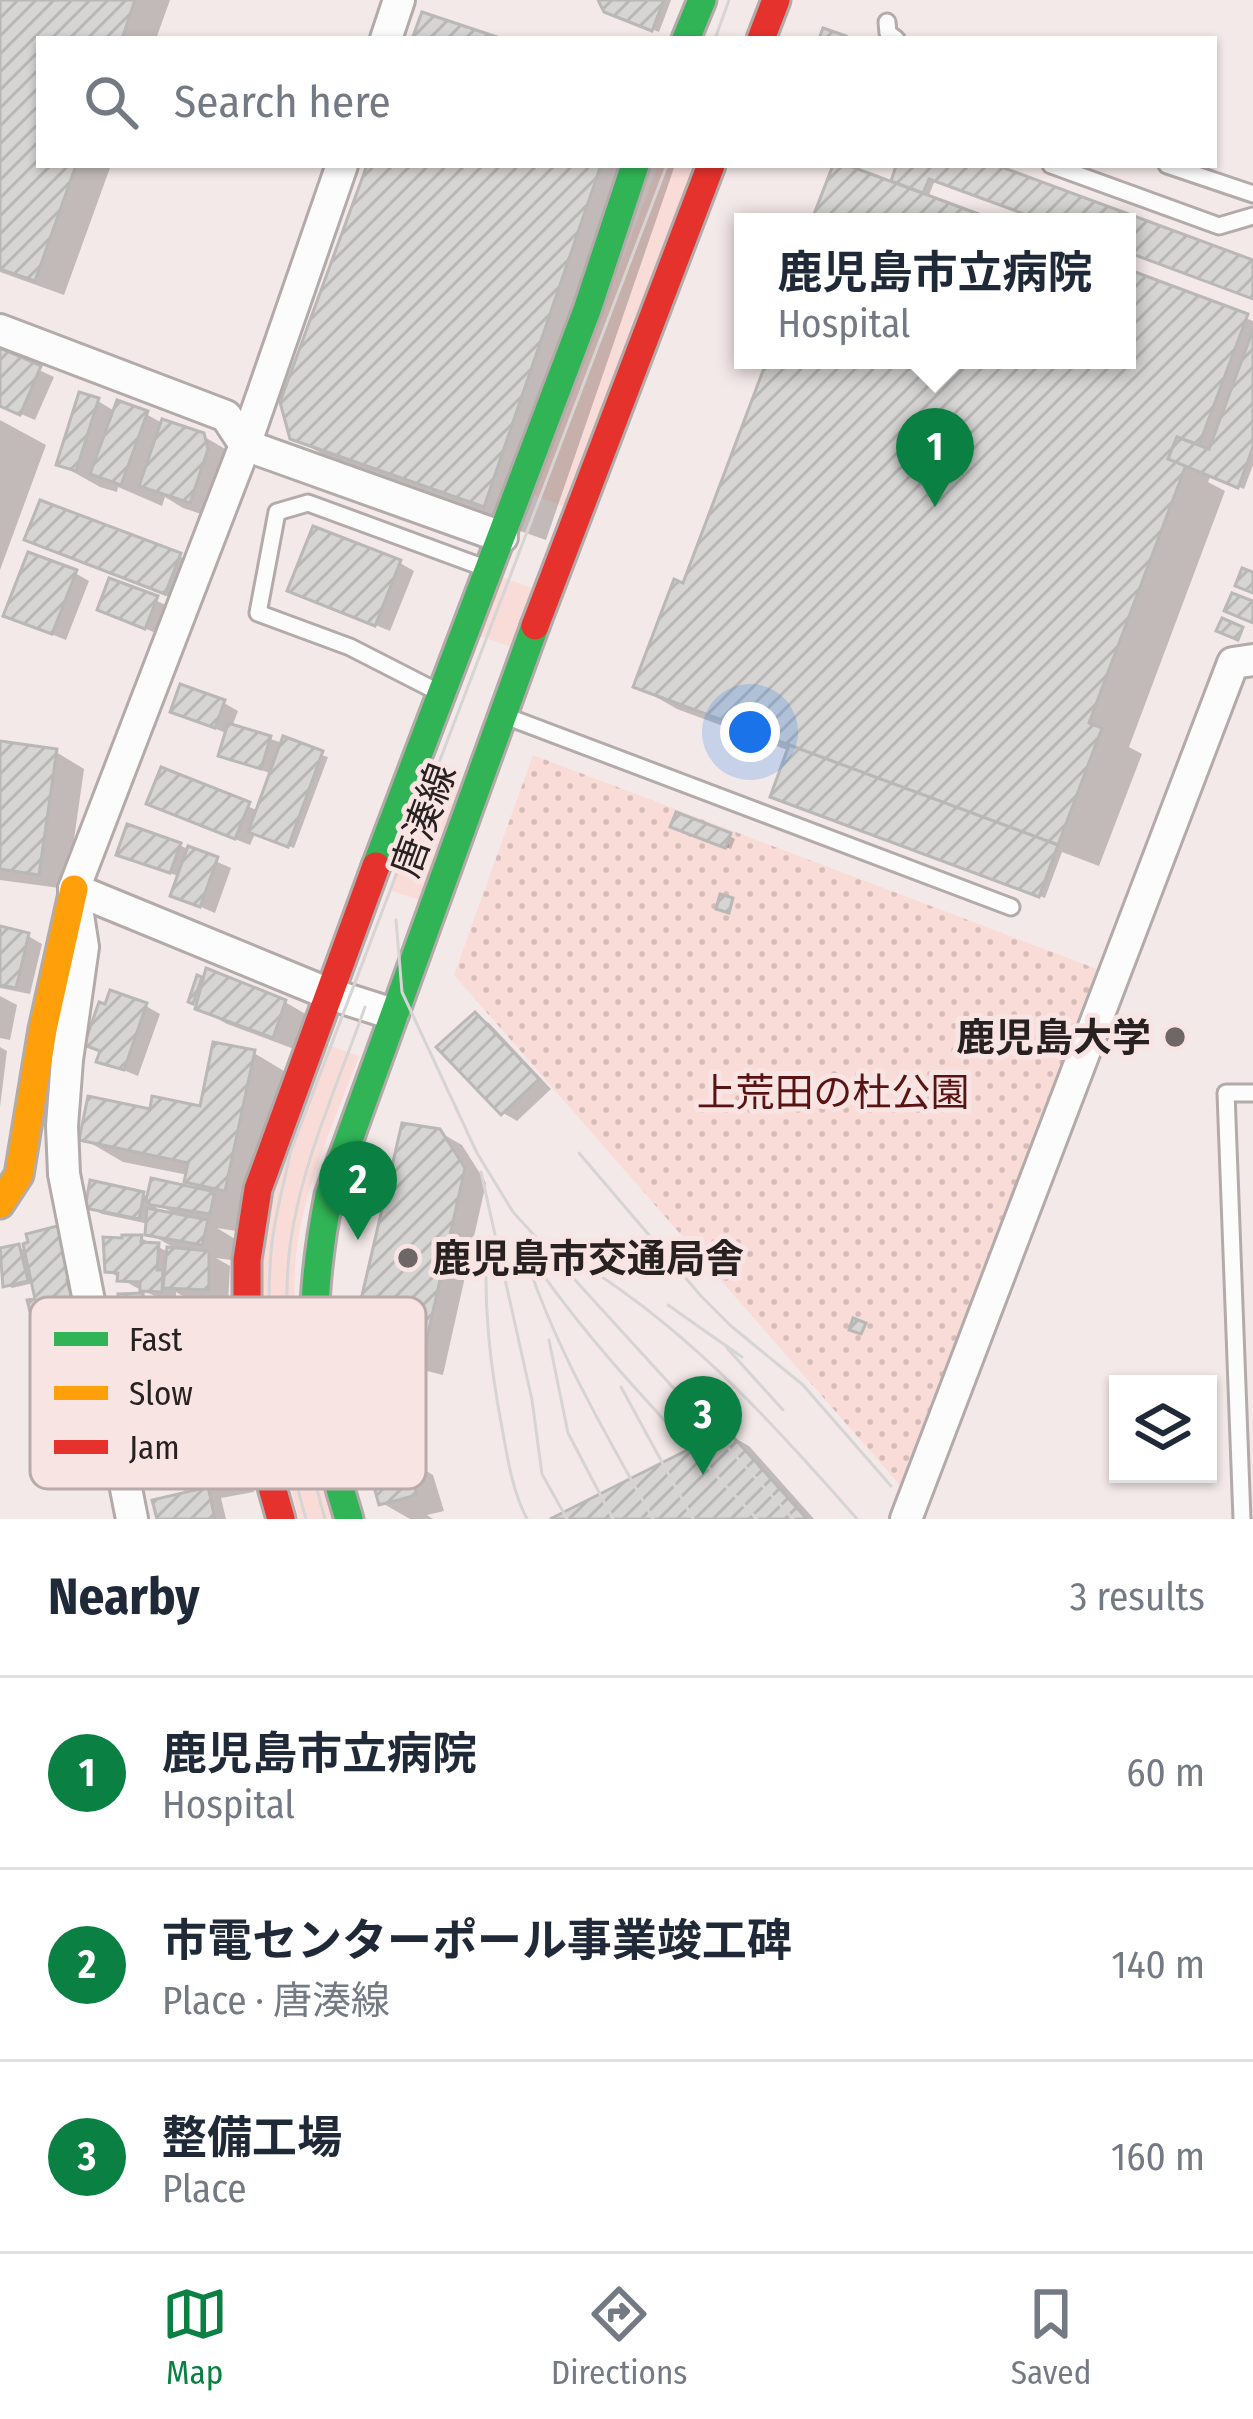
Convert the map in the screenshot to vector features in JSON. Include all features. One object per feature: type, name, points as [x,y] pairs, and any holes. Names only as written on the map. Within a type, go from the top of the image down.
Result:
[{"type":"street","points":[[387,36],[399,0]]},
{"type":"street","points":[[687,36],[702,0]]},
{"type":"street","points":[[762,36],[776,0]]},
{"type":"street","points":[[0,1204],[20,1174],[43,1029],[74,889],[244,445],[341,168]]},
{"type":"street","name":"唐湊線","points":[[247,1297],[247,1261],[258,1189],[327,993],[587,310],[634,168]]},
{"type":"street","name":"唐湊線","points":[[313,1297],[329,1195],[502,715],[710,168]]},
{"type":"street","points":[[0,330],[226,416],[244,445],[502,537]]},
{"type":"street","points":[[906,1519],[1233,663],[1253,660]]},
{"type":"street","points":[[74,889],[327,993],[394,1014]]},
{"type":"street","points":[[74,889],[83,947],[62,1126],[64,1174],[88,1297]]},
{"type":"street","points":[[126,1489],[132,1519]]},
{"type":"street","name":"唐湊線","points":[[273,1489],[281,1519]]},
{"type":"street","name":"唐湊線","points":[[340,1489],[349,1519]]},
{"type":"lane","points":[[887,22],[892,36]]},
{"type":"lane","points":[[1066,168],[1219,226],[1253,216]]},
{"type":"lane","points":[[1175,168],[1253,194]]},
{"type":"lane","points":[[441,693],[350,646],[258,614],[277,512],[308,503],[489,569]]},
{"type":"lane","points":[[502,715],[1011,907]]},
{"type":"lane","points":[[1242,1519],[1226,1093],[1253,1093]]},
{"type":"green space","points":[[657,168],[692,168],[565,507],[534,495]]},
{"type":"green space","points":[[501,577],[532,588],[511,647],[480,636]]},
{"type":"green space","name":"上荒田の杜公園","points":[[533,755],[1102,971],[905,1491],[454,975]]},
{"type":"green space","points":[[428,775],[459,787],[420,900],[389,890]]},
{"type":"green space","points":[[328,1045],[359,1056],[307,1198],[297,1247],[294,1297],[263,1297],[268,1221],[299,1118]]},
{"type":"green space","points":[[292,1489],[327,1489],[333,1519],[299,1519]]},
{"type":"building","points":[[0,0],[135,0],[123,36],[36,36],[36,168],[75,168],[35,281],[0,269]]},
{"type":"building","points":[[598,0],[664,0],[652,31],[604,12]]},
{"type":"building","points":[[422,12],[494,36],[413,36]]},
{"type":"building","points":[[823,28],[846,36],[820,36]]},
{"type":"building","points":[[366,168],[600,168],[484,507],[290,439],[280,402]]},
{"type":"building","points":[[832,168],[855,168],[976,213],[814,213]]},
{"type":"building","points":[[895,168],[1004,168],[1126,213],[1022,213],[929,179],[923,193],[891,181]]},
{"type":"building","points":[[1136,217],[1253,260],[1253,299],[1136,255]]},
{"type":"building","points":[[1136,272],[1248,314],[1199,445],[1177,437],[1168,459],[1186,465],[1089,723],[1102,728],[1058,845],[633,687],[674,579],[683,583],[764,369],[1136,369]]},
{"type":"building","points":[[1253,330],[1253,447],[1238,488],[1168,459],[1177,437],[1209,449]]},
{"type":"building","points":[[0,348],[41,366],[20,415],[0,406]]},
{"type":"building","points":[[79,392],[99,398],[76,471],[56,465]]},
{"type":"building","points":[[117,400],[148,411],[121,485],[90,474]]},
{"type":"building","points":[[162,419],[204,433],[208,449],[190,503],[139,486]]},
{"type":"building","points":[[40,500],[181,553],[165,594],[24,540]]},
{"type":"building","points":[[313,526],[401,560],[375,626],[287,591]]},
{"type":"building","points":[[28,552],[77,570],[52,634],[3,616]]},
{"type":"building","points":[[1242,568],[1253,572],[1253,593],[1235,586]]},
{"type":"building","points":[[109,578],[158,596],[145,629],[97,610]]},
{"type":"building","points":[[1232,593],[1253,601],[1253,623],[1224,611]]},
{"type":"building","points":[[1222,618],[1243,627],[1238,640],[1216,631]]},
{"type":"building","points":[[180,684],[225,700],[215,728],[170,712]]},
{"type":"building","points":[[228,723],[271,736],[261,769],[218,756]]},
{"type":"building","points":[[283,736],[323,751],[288,847],[248,832]]},
{"type":"building","points":[[0,741],[57,749],[39,875],[0,869]]},
{"type":"building","points":[[789,745],[1058,845],[1039,897],[770,797]]},
{"type":"building","points":[[161,767],[250,802],[235,839],[146,804]]},
{"type":"building","points":[[676,812],[731,833],[725,848],[670,827]]},
{"type":"building","points":[[127,824],[181,843],[170,873],[116,855]]},
{"type":"building","points":[[188,846],[218,857],[200,907],[170,896]]},
{"type":"building","points":[[720,894],[733,898],[729,913],[716,909]]},
{"type":"building","points":[[0,926],[29,933],[16,988],[0,985]]},
{"type":"building","points":[[206,968],[286,1000],[273,1038],[195,1009]]},
{"type":"building","points":[[197,975],[202,977],[193,1004],[188,1002]]},
{"type":"building","points":[[110,990],[147,1003],[124,1070],[96,1062],[100,1051],[84,1045],[99,1002],[105,1004]]},
{"type":"building","points":[[475,1012],[539,1079],[501,1115],[436,1047]]},
{"type":"building","points":[[213,1042],[255,1050],[225,1191],[184,1182],[188,1163],[79,1140],[88,1096],[150,1109],[152,1096],[200,1106]]},
{"type":"building","name":"鹿児島市交通局舎","points":[[402,1123],[440,1129],[465,1168],[426,1343],[426,1297],[362,1297]]},
{"type":"building","points":[[151,1178],[211,1191],[210,1214],[151,1205],[146,1201]]},
{"type":"building","points":[[90,1180],[144,1192],[139,1219],[85,1208]]},
{"type":"building","points":[[147,1208],[208,1220],[202,1245],[145,1235]]},
{"type":"building","points":[[61,1225],[75,1278],[67,1280],[71,1297],[35,1297],[23,1244],[28,1242],[26,1234]]},
{"type":"building","points":[[142,1235],[141,1242],[159,1243],[157,1270],[163,1270],[162,1292],[140,1291],[140,1282],[117,1281],[118,1273],[105,1272],[103,1237]]},
{"type":"building","points":[[19,1244],[28,1281],[3,1287],[0,1248]]},
{"type":"building","points":[[167,1247],[209,1251],[209,1290],[163,1288]]},
{"type":"building","points":[[853,1318],[866,1323],[861,1334],[849,1330]]},
{"type":"building","points":[[727,1430],[807,1519],[550,1519]]},
{"type":"building","points":[[208,1489],[215,1519],[157,1519],[152,1500]]},
{"type":"building","points":[[375,1489],[415,1489],[417,1495],[379,1505]]},
{"type":"tram line","points":[[716,36],[729,0]]},
{"type":"tram line","points":[[269,1297],[272,1241],[290,1153],[666,168]]},
{"type":"tram line","points":[[396,920],[402,992],[477,1153],[513,1212],[793,1519]]},
{"type":"tram line","points":[[287,1297],[301,1192],[365,1007]]},
{"type":"tram line","points":[[579,1153],[701,1296],[803,1385],[891,1486]]},
{"type":"tram line","points":[[481,1172],[532,1400],[542,1474],[567,1519]]},
{"type":"tram line","points":[[487,1240],[494,1381],[511,1475],[527,1519]]},
{"type":"tram line","points":[[520,1241],[602,1350],[757,1519]]},
{"type":"tram line","points":[[555,1248],[641,1305],[718,1370],[857,1519]]},
{"type":"tram line","points":[[533,1278],[573,1371],[653,1519]]},
{"type":"tram line","points":[[668,1305],[742,1357]]},
{"type":"tram line","points":[[549,1340],[568,1433],[613,1519]]},
{"type":"tram line","points":[[727,1348],[783,1410]]},
{"type":"tram line","points":[[621,1387],[693,1519]]},
{"type":"tram line","points":[[298,1489],[306,1519]]},
{"type":"tram line","points":[[318,1489],[325,1519]]},
{"type":"traffic: fast","points":[[687,36],[702,0]]},
{"type":"traffic: fast","points":[[376,866],[587,310],[634,168]]},
{"type":"traffic: fast","points":[[315,1297],[329,1195],[535,626]]},
{"type":"traffic: fast","points":[[340,1489],[349,1519]]},
{"type":"traffic: slow","points":[[0,1204],[19,1175],[43,1029],[74,889]]},
{"type":"traffic: jam","points":[[762,36],[776,0]]},
{"type":"traffic: jam","points":[[535,626],[710,168]]},
{"type":"traffic: jam","points":[[247,1297],[247,1260],[258,1189],[376,866]]},
{"type":"traffic: jam","points":[[273,1489],[281,1519]]},
{"type":"place","name":"鹿児島市立病院","points":[[935,507]]},
{"type":"place","name":"鹿児島大学","points":[[1175,1037]]},
{"type":"place","name":"市電センターポール事業竣工碑","points":[[358,1240]]},
{"type":"place","name":"鹿児島市交通局舎","points":[[408,1258]]},
{"type":"place","name":"整備工場","points":[[703,1475]]}]
